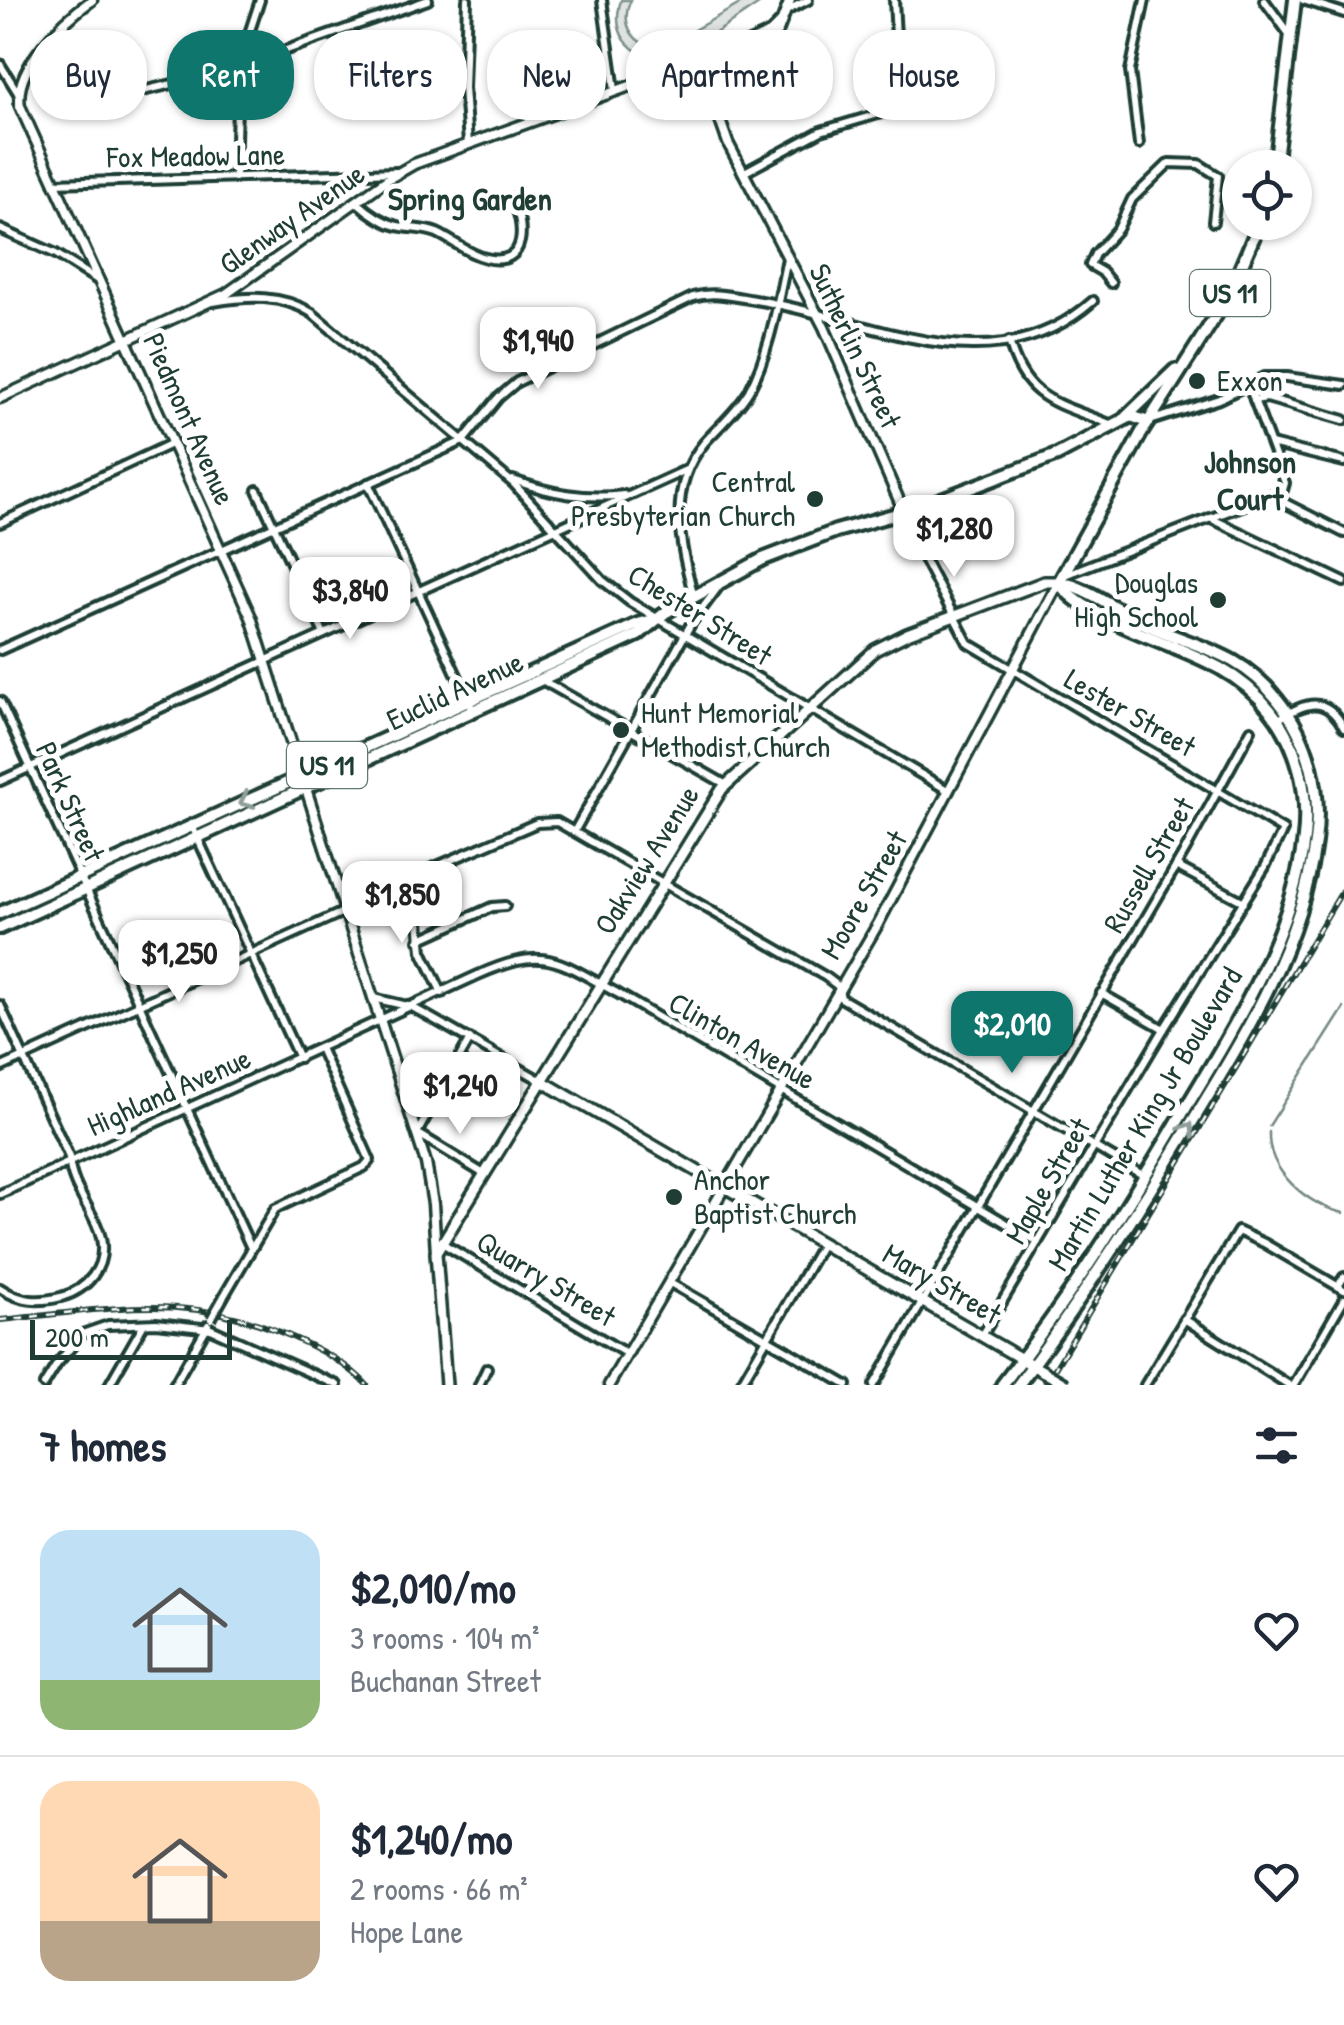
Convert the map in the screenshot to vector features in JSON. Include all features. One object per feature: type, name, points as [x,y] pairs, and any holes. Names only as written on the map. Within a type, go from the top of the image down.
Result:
[{"type":"main road","points":[[1278,150],[1294,0]]},
{"type":"main road","name":"US 11","points":[[1148,422],[1229,294],[1252,240]]},
{"type":"main road","name":"Euclid Avenue","points":[[0,928],[192,826],[594,650],[638,635],[654,620],[726,578],[806,542],[904,512],[1058,455],[1125,418],[1188,358]]},
{"type":"main road","points":[[1125,418],[1138,416],[1148,422]]},
{"type":"main road","name":"Moore Street","points":[[1059,582],[1148,422]]},
{"type":"main road","points":[[1113,425],[1140,436]]},
{"type":"main road","name":"Oakview Avenue","points":[[439,1248],[725,784],[876,650],[951,616],[1044,582],[1059,582]]},
{"type":"main road","name":"Martin Luther King Jr Boulevard","points":[[1018,1385],[1027,1362],[1150,1180],[1260,976],[1302,852],[1305,804],[1283,716],[1219,665],[1142,637],[1081,605],[1059,582]]},
{"type":"main road","name":"Euclid Avenue","points":[[0,914],[198,837],[306,789],[415,731]]},
{"type":"main road","name":"Mary Street","points":[[540,1080],[1066,1385]]},
{"type":"main road","name":"Piedmont Avenue","points":[[439,1248],[446,1385]]},
{"type":"main road","name":"Martin Luther King Jr Boulevard","points":[[1002,1385],[1027,1362]]},
{"type":"street","points":[[18,93],[25,70],[88,0]]},
{"type":"street","points":[[250,30],[260,0]]},
{"type":"street","points":[[294,47],[428,0]]},
{"type":"street","points":[[467,0],[464,104],[468,144]]},
{"type":"street","points":[[602,0],[615,90]]},
{"type":"street","points":[[777,30],[790,0]]},
{"type":"street","points":[[786,12],[808,0]]},
{"type":"street","points":[[743,173],[805,138],[896,105],[900,93],[894,0]]},
{"type":"street","points":[[1138,144],[1130,71],[1146,0]]},
{"type":"street","points":[[1264,0],[1290,35]]},
{"type":"street","points":[[1303,0],[1344,13]]},
{"type":"street","name":"Glenway Avenue","points":[[771,30],[780,23]]},
{"type":"street","name":"Piedmont Avenue","points":[[0,64],[18,93],[24,116],[251,617],[417,1133],[431,1186],[439,1248]]},
{"type":"street","name":"Glenway Avenue","points":[[0,398],[226,294],[399,172],[626,86]]},
{"type":"street","points":[[235,178],[237,120]]},
{"type":"street","name":"Sutherlin Street","points":[[720,120],[728,143],[816,313],[904,512]]},
{"type":"street","points":[[1111,284],[1102,272],[1090,266],[1094,256],[1118,229],[1132,198],[1169,163],[1198,164],[1218,176],[1213,222]]},
{"type":"street","name":"Fox Meadow Lane","points":[[54,183],[399,172]]},
{"type":"street","points":[[357,202],[383,221],[435,232],[474,254],[496,260],[510,255],[522,237],[520,214],[512,198]]},
{"type":"street","points":[[0,229],[56,254],[99,281]]},
{"type":"street","points":[[694,597],[678,516],[680,491],[686,470],[702,446],[748,392],[759,365],[787,255]]},
{"type":"street","points":[[0,650],[463,440],[498,398],[517,382],[693,297],[714,294],[776,304],[946,346],[976,347],[1009,342],[1057,327],[1093,301]]},
{"type":"street","name":"Chester Street","points":[[207,302],[274,298],[299,305],[508,478],[602,580],[654,620],[949,791]]},
{"type":"street","points":[[1009,342],[1022,376],[1040,395],[1113,425]]},
{"type":"street","points":[[1148,422],[1187,411],[1270,376],[1344,386]]},
{"type":"street","points":[[1249,386],[1285,483],[1280,493],[1282,501],[1344,533]]},
{"type":"street","points":[[1254,400],[1267,398],[1344,420]]},
{"type":"street","points":[[0,524],[172,443]]},
{"type":"street","points":[[1270,444],[1344,462]]},
{"type":"street","points":[[0,782],[686,470]]},
{"type":"street","points":[[508,478],[573,496],[635,492]]},
{"type":"street","points":[[368,483],[471,706]]},
{"type":"street","points":[[258,490],[324,634]]},
{"type":"street","points":[[1059,582],[1075,569],[1280,493]]},
{"type":"street","points":[[1209,518],[1344,582]]},
{"type":"street","points":[[924,560],[951,616]]},
{"type":"street","points":[[575,830],[704,604],[726,578]]},
{"type":"street","name":"Moore Street","points":[[610,1385],[914,858],[1059,582]]},
{"type":"street","name":"Lester Street","points":[[951,616],[968,643],[1010,670],[1281,827],[1278,844]]},
{"type":"street","points":[[535,676],[725,784]]},
{"type":"street","name":"Park Street","points":[[0,701],[251,1248]]},
{"type":"street","points":[[1283,716],[1303,705],[1319,704],[1336,715],[1344,728]]},
{"type":"street","name":"Russell Street","points":[[874,1385],[1252,730]]},
{"type":"street","points":[[442,993],[419,940],[419,922],[401,880],[537,823],[557,822],[826,977],[839,990],[841,998],[1150,1180]]},
{"type":"street","points":[[192,826],[299,1058]]},
{"type":"street","name":"Maple Street","points":[[982,1336],[1278,844]]},
{"type":"street","points":[[1176,866],[1244,902]]},
{"type":"street","points":[[419,940],[492,907],[505,906]]},
{"type":"street","points":[[0,1068],[345,911]]},
{"type":"street","name":"Clinton Avenue","points":[[412,1007],[504,964],[530,957],[554,959],[1038,1242]]},
{"type":"street","points":[[1101,993],[1164,1029]]},
{"type":"street","name":"Mary Street","points":[[373,998],[412,1007],[540,1080]]},
{"type":"street","points":[[0,1006],[100,1236],[101,1254],[95,1272],[82,1289],[52,1300],[28,1301],[0,1288]]},
{"type":"street","name":"Highland Avenue","points":[[0,1194],[412,1007]]},
{"type":"street","points":[[470,1039],[417,1133],[484,1174]]},
{"type":"street","points":[[174,1385],[276,1209],[364,1168],[370,1160],[320,1048]]},
{"type":"street","points":[[1144,1385],[1235,1235],[1242,1231],[1341,1288],[1344,1277]]},
{"type":"street","points":[[740,1385],[822,1244]]},
{"type":"street","name":"Quarry Street","points":[[439,1248],[628,1354]]},
{"type":"street","points":[[670,1283],[846,1385]]},
{"type":"street","points":[[1184,1319],[1292,1385],[1344,1299]]},
{"type":"street","points":[[44,1385],[82,1334],[100,1326],[209,1323],[338,1385]]},
{"type":"street","points":[[109,1385],[145,1324]]},
{"type":"street","points":[[479,1385],[486,1368]]},
{"type":"street","points":[[314,1385],[320,1376]]},
{"type":"shaded area","points":[[621,0],[631,0],[626,42],[618,23]]},
{"type":"shaded area","points":[[747,0],[765,0],[720,30],[694,30]]},
{"type":"waterway","points":[[1269,1126],[1344,1008]]},
{"type":"waterway","points":[[1269,1132],[1275,1160],[1292,1184],[1317,1203],[1344,1213]]},
{"type":"railway","points":[[1045,1385],[1344,888]]},
{"type":"railway","points":[[0,1320],[154,1307],[226,1315],[264,1325],[312,1346],[367,1385]]},
{"type":"place","name":"Exxon","points":[[1197,381]]},
{"type":"place","name":"Central Presbyterian Church","points":[[815,499]]},
{"type":"place","name":"Douglas High School","points":[[1218,600]]},
{"type":"place","name":"Hunt Memorial Methodist Church","points":[[621,730]]},
{"type":"place","name":"Anchor Baptist Church","points":[[674,1197]]},
{"type":"district","name":"Spring Garden","points":[[470,199]]},
{"type":"district","name":"Johnson Court","points":[[1250,480]]}]
